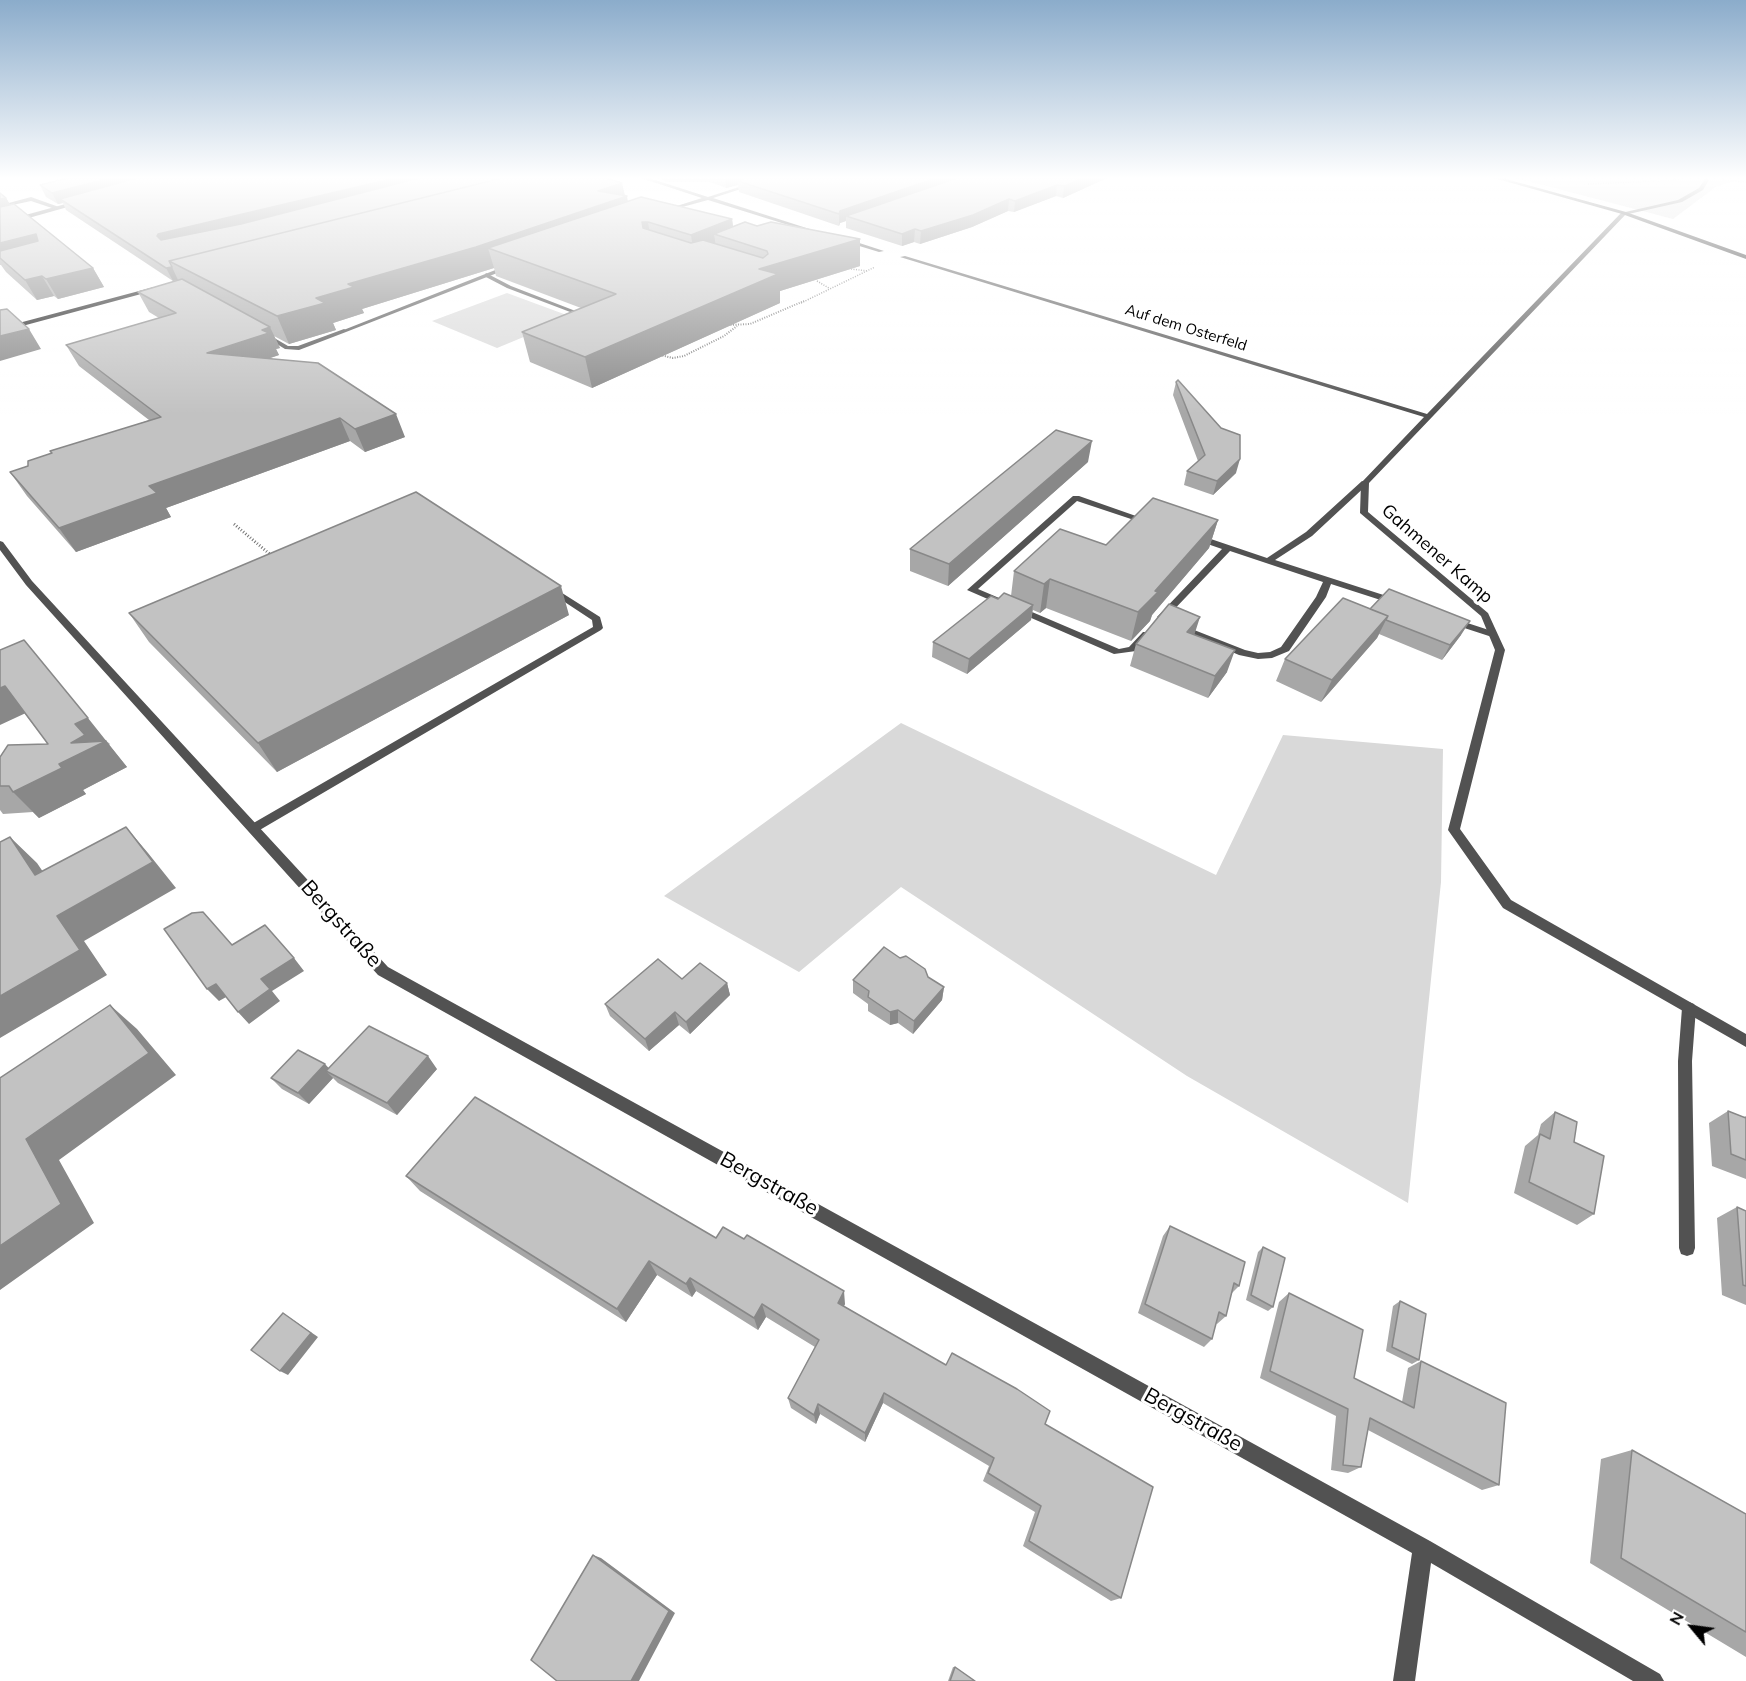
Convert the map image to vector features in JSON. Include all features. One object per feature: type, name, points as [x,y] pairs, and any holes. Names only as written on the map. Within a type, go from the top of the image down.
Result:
[{"type":"main road","points":[[0,330],[163,286]]},
{"type":"street","points":[[1268,561],[1309,534],[1365,483],[1582,256]]},
{"type":"street","name":"Auf dem Osterfeld","points":[[903,257],[1427,416]]},
{"type":"street","points":[[257,330],[287,348],[299,348],[516,264]]},
{"type":"street","points":[[486,275],[509,287],[593,319]]},
{"type":"street","name":"Gahmener Kamp","points":[[1365,483],[1364,513],[1485,615],[1500,650],[1454,830],[1507,904],[1746,1041]]},
{"type":"street","points":[[1154,524],[1076,498],[972,590],[1118,652],[1132,649],[1228,548]]},
{"type":"street","points":[[1188,535],[1405,605]]},
{"type":"street","name":"Bergstraße","points":[[0,544],[29,583],[383,971],[1423,1548],[1653,1681]]},
{"type":"street","points":[[1169,610],[1171,619],[1180,628],[1196,635],[1243,653],[1258,656],[1272,655],[1285,649],[1321,597],[1329,580]]},
{"type":"street","points":[[254,828],[598,628],[597,620],[540,581]]},
{"type":"street","points":[[1438,616],[1492,634]]},
{"type":"street","points":[[1687,1248],[1685,1061],[1689,1008]]},
{"type":"street","points":[[1404,1681],[1423,1548]]},
{"type":"path","points":[[655,353],[673,358],[684,356],[724,336],[737,326],[771,317],[878,266]]},
{"type":"path","points":[[851,268],[868,271]]},
{"type":"path","points":[[817,281],[830,288]]},
{"type":"path","points":[[723,324],[737,326]]},
{"type":"path","points":[[234,524],[275,558]]},
{"type":"shaded area","points":[[507,293],[572,317],[497,348],[432,321]]},
{"type":"shaded area","points":[[901,723],[1216,875],[1283,735],[1443,749],[1441,882],[1408,1203],[1187,1076],[901,887],[799,972],[664,896]]},
{"type":"building","points":[[79,256],[93,268],[46,279],[42,276],[25,280],[0,258]]},
{"type":"building","points":[[148,256],[187,256],[169,261],[172,267],[166,268]]},
{"type":"building","points":[[187,256],[443,256],[348,284],[354,287],[316,298],[325,303],[277,316],[169,261]]},
{"type":"building","points":[[512,256],[801,256],[759,269],[778,274],[585,357],[522,332],[616,294]]},
{"type":"building","points":[[182,279],[270,327],[262,330],[269,333],[207,353],[318,363],[396,414],[355,429],[340,418],[149,486],[157,493],[59,528],[10,472],[28,466],[28,461],[52,453],[50,451],[161,417],[66,345],[176,313],[138,292]]},
{"type":"building","points":[[7,309],[29,329],[0,336],[0,310]]},
{"type":"building","points":[[1178,380],[1221,428],[1240,435],[1240,459],[1217,481],[1187,471],[1205,455],[1176,382]]},
{"type":"building","points":[[1056,430],[1092,441],[949,564],[910,549]]},
{"type":"building","points":[[416,492],[561,586],[258,743],[129,613]]},
{"type":"building","points":[[1153,498],[1218,520],[1155,591],[1158,592],[1138,612],[1050,579],[1044,584],[1014,571],[1060,529],[1106,545]]},
{"type":"building","points":[[1389,589],[1470,621],[1450,645],[1386,620],[1388,616],[1370,609]]},
{"type":"building","points":[[1004,593],[1033,605],[969,659],[933,642],[991,596],[998,599]]},
{"type":"building","points":[[1343,598],[1388,616],[1332,680],[1285,659]]},
{"type":"building","points":[[1169,604],[1200,617],[1187,632],[1235,650],[1215,676],[1136,644]]},
{"type":"building","points":[[24,640],[88,718],[75,724],[85,735],[71,743],[106,741],[59,764],[62,768],[13,792],[9,786],[0,786],[0,757],[8,745],[48,744],[5,686],[0,688],[0,650]]},
{"type":"building","points":[[126,827],[153,862],[57,916],[80,950],[0,996],[0,842],[10,837],[35,875]]},
{"type":"building","points":[[203,912],[232,945],[265,925],[294,958],[261,979],[270,989],[238,1012],[216,984],[207,989],[164,929],[192,913]]},
{"type":"building","points":[[884,947],[900,958],[906,956],[925,969],[928,977],[944,987],[914,1021],[898,1010],[890,1012],[868,997],[869,991],[853,980]]},
{"type":"building","points":[[658,959],[682,979],[700,963],[727,983],[686,1022],[675,1012],[645,1039],[605,1004]]},
{"type":"building","points":[[110,1005],[149,1053],[26,1139],[61,1204],[0,1246],[0,1078]]},
{"type":"building","points":[[369,1026],[428,1056],[387,1103],[326,1071]]},
{"type":"building","points":[[298,1050],[325,1064],[298,1093],[271,1078]]},
{"type":"building","points":[[475,1097],[716,1238],[723,1227],[744,1239],[747,1235],[844,1291],[838,1303],[946,1365],[952,1353],[1017,1389],[1050,1411],[1045,1424],[1153,1487],[1121,1598],[1029,1541],[1041,1506],[988,1473],[994,1458],[884,1393],[865,1433],[818,1404],[814,1415],[788,1398],[819,1340],[762,1304],[754,1318],[690,1278],[686,1284],[649,1261],[617,1309],[406,1176]]},
{"type":"building","points":[[1728,1111],[1746,1118],[1746,1160],[1731,1154]]},
{"type":"building","points":[[1555,1112],[1577,1122],[1574,1142],[1604,1156],[1594,1214],[1529,1182],[1540,1134],[1550,1139]]},
{"type":"building","points":[[1737,1207],[1746,1211],[1746,1286],[1743,1285]]},
{"type":"building","points":[[1170,1226],[1245,1262],[1239,1286],[1234,1283],[1226,1316],[1219,1312],[1212,1339],[1145,1304]]},
{"type":"building","points":[[1263,1247],[1285,1258],[1273,1307],[1251,1295]]},
{"type":"building","points":[[1289,1293],[1363,1330],[1354,1378],[1414,1408],[1421,1361],[1506,1403],[1499,1485],[1370,1418],[1361,1467],[1343,1465],[1348,1409],[1270,1371]]},
{"type":"building","points":[[1400,1301],[1426,1314],[1419,1360],[1392,1347]]},
{"type":"building","points":[[283,1313],[311,1333],[280,1371],[251,1350]]},
{"type":"building","points":[[1632,1450],[1746,1514],[1746,1632],[1621,1558]]},
{"type":"building","points":[[593,1555],[669,1611],[631,1681],[557,1681],[531,1660]]},
{"type":"building","points":[[955,1667],[975,1681],[950,1681]]}]
